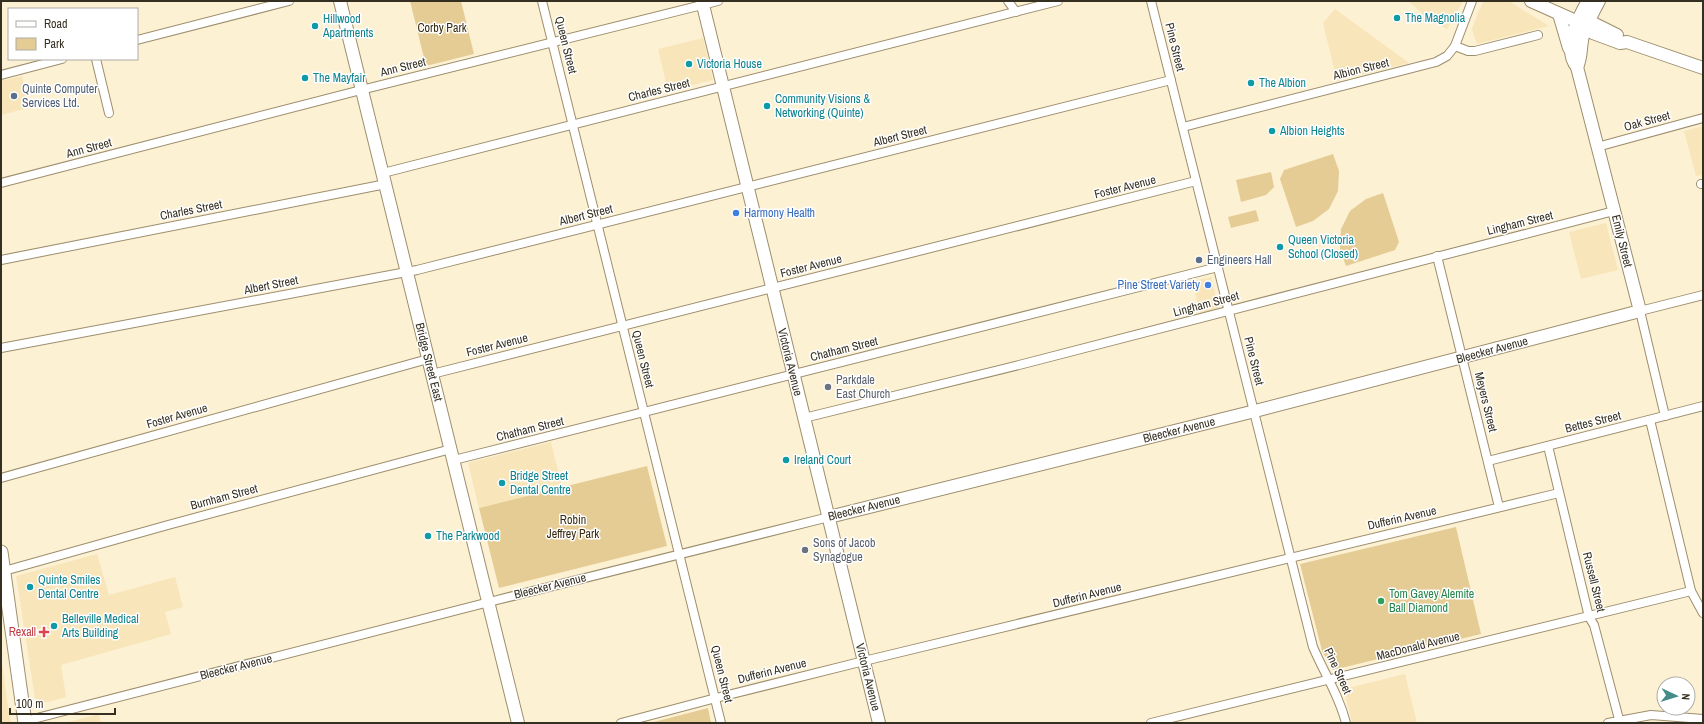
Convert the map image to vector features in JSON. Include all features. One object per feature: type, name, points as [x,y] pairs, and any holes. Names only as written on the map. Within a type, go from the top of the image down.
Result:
[{"type":"main road","points":[[1,552],[25,722]]},
{"type":"street","points":[[138,40],[289,1]]},
{"type":"street","name":"Bridge Street East","points":[[340,1],[518,723]]},
{"type":"street","name":"Queen Street","points":[[542,1],[721,723]]},
{"type":"street","name":"Ann Street","points":[[1,183],[702,3],[718,1]]},
{"type":"street","points":[[1008,1],[1016,12]]},
{"type":"street","name":"Charles Street","points":[[1,260],[384,179],[573,124],[1058,1]]},
{"type":"street","name":"Pine Street","points":[[1151,1],[1313,647],[1339,700],[1346,723]]},
{"type":"street","points":[[1472,1],[1455,46],[1468,51],[1475,51],[1538,34]]},
{"type":"street","points":[[1531,1],[1582,24],[1593,34],[1620,43],[1627,42],[1703,68]]},
{"type":"street","points":[[1561,15],[1575,8],[1580,1]]},
{"type":"street","points":[[1582,24],[1588,1]]},
{"type":"street","points":[[1571,54],[1572,40],[1599,1]]},
{"type":"street","name":"Victoria Avenue","points":[[702,3],[879,723]]},
{"type":"street","name":"Emily Street","points":[[1561,15],[1572,61],[1577,67],[1640,311],[1665,416]]},
{"type":"street","name":"Emily Street","points":[[1577,67],[1581,60],[1583,36],[1582,24]]},
{"type":"street","name":"Albion Street","points":[[1183,127],[1436,62],[1447,56],[1455,46]]},
{"type":"street","points":[[1,75],[58,60]]},
{"type":"street","points":[[96,60],[109,113]]},
{"type":"street","name":"Albert Street","points":[[1,348],[406,272],[1171,80]]},
{"type":"street","name":"Oak Street","points":[[1597,147],[1703,118]]},
{"type":"street","name":"Foster Avenue","points":[[432,374],[1196,181]]},
{"type":"street","name":"Lingham Street","points":[[804,418],[1019,365],[1614,211]]},
{"type":"street","name":"Meyers Street","points":[[1437,256],[1500,508]]},
{"type":"street","name":"Chatham Street","points":[[452,455],[644,412],[1218,267]]},
{"type":"street","name":"Bleecker Avenue","points":[[25,722],[679,554],[1254,412],[1703,295]]},
{"type":"street","name":"Foster Avenue","points":[[1,478],[428,359]]},
{"type":"street","name":"Bettes Street","points":[[1488,461],[1703,406]]},
{"type":"street","points":[[1650,420],[1691,591],[1703,613]]},
{"type":"street","name":"Russell Street","points":[[1548,446],[1589,617],[1594,625],[1620,722]]},
{"type":"street","name":"Burnham Street","points":[[4,571],[168,525],[452,455]]},
{"type":"street","name":"Dufferin Avenue","points":[[622,723],[864,661],[1559,493]]},
{"type":"street","name":"MacDonald Avenue","points":[[1151,723],[1691,591]]},
{"type":"street","points":[[1608,723],[1620,722],[1651,715],[1703,719]]},
{"type":"shaded area","points":[[1408,1],[1463,1],[1447,29],[1430,20]]},
{"type":"shaded area","points":[[1484,1],[1509,1],[1549,26],[1477,44],[1472,29]]},
{"type":"shaded area","points":[[1335,9],[1409,63],[1337,81],[1323,23]]},
{"type":"shaded area","points":[[703,38],[713,80],[668,91],[658,49]]},
{"type":"shaded area","points":[[22,76],[28,108],[1,115],[1,81]]},
{"type":"shaded area","points":[[1703,126],[1703,175],[1696,176],[1684,131]]},
{"type":"shaded area","points":[[1606,223],[1618,270],[1581,279],[1569,232]]},
{"type":"shaded area","points":[[1211,277],[1219,308],[1200,313],[1192,281]]},
{"type":"shaded area","points":[[551,442],[562,487],[479,508],[468,463]]},
{"type":"shaded area","points":[[97,554],[109,595],[175,577],[183,607],[165,612],[171,634],[61,665],[66,697],[36,705],[16,576]]},
{"type":"shaded area","points":[[1,656],[8,707],[11,723],[1,723]]},
{"type":"shaded area","points":[[1405,674],[1417,723],[1352,723],[1344,689]]},
{"type":"shaded area","points":[[99,714],[101,723],[65,723]]},
{"type":"green space","name":"Corby Park","points":[[410,1],[461,1],[474,54],[426,66]]},
{"type":"green space","points":[[1333,154],[1339,171],[1338,191],[1329,209],[1313,221],[1296,227],[1280,179],[1284,170]]},
{"type":"green space","points":[[1271,172],[1274,187],[1266,195],[1241,202],[1236,180]]},
{"type":"green space","points":[[1383,193],[1399,242],[1395,250],[1346,266],[1340,249],[1341,229],[1350,211],[1366,199]]},
{"type":"green space","points":[[1256,210],[1259,221],[1231,228],[1228,217]]},
{"type":"green space","name":"Robin Jeffrey Park","points":[[647,466],[667,546],[499,588],[479,508]]},
{"type":"green space","points":[[1456,527],[1481,634],[1333,670],[1322,651],[1300,564]]},
{"type":"green space","points":[[708,708],[711,723],[650,723]]},
{"type":"place","name":"The Magnolia","points":[[1397,18]]},
{"type":"place","name":"Hillwood Apartments","points":[[315,26]]},
{"type":"place","name":"Victoria House","points":[[689,64]]},
{"type":"place","name":"The Mayfair","points":[[305,78]]},
{"type":"place","name":"The Albion","points":[[1251,83]]},
{"type":"place","name":"Quinte Computer Services Ltd.","points":[[14,96]]},
{"type":"place","name":"Community Visions & Networking (Quinte)","points":[[767,106]]},
{"type":"place","name":"Albion Heights","points":[[1272,131]]},
{"type":"place","name":"Harmony Health","points":[[736,213]]},
{"type":"place","name":"Queen Victoria School (Closed)","points":[[1280,247]]},
{"type":"place","name":"Engineers Hall","points":[[1199,260]]},
{"type":"place","name":"Pine Street Variety","points":[[1208,285]]},
{"type":"place","name":"Parkdale East Church","points":[[828,387]]},
{"type":"place","name":"Ireland Court","points":[[786,460]]},
{"type":"place","name":"Bridge Street Dental Centre","points":[[502,483]]},
{"type":"place","name":"The Parkwood","points":[[428,536]]},
{"type":"place","name":"Sons of Jacob Synagogue","points":[[805,550]]},
{"type":"place","name":"Quinte Smiles Dental Centre","points":[[30,587]]},
{"type":"place","name":"Tom Gavey Alemite Ball Diamond","points":[[1381,601]]},
{"type":"place","name":"Belleville Medical Arts Building","points":[[54,626]]},
{"type":"place","name":"Rexall","points":[[44,632]]}]
